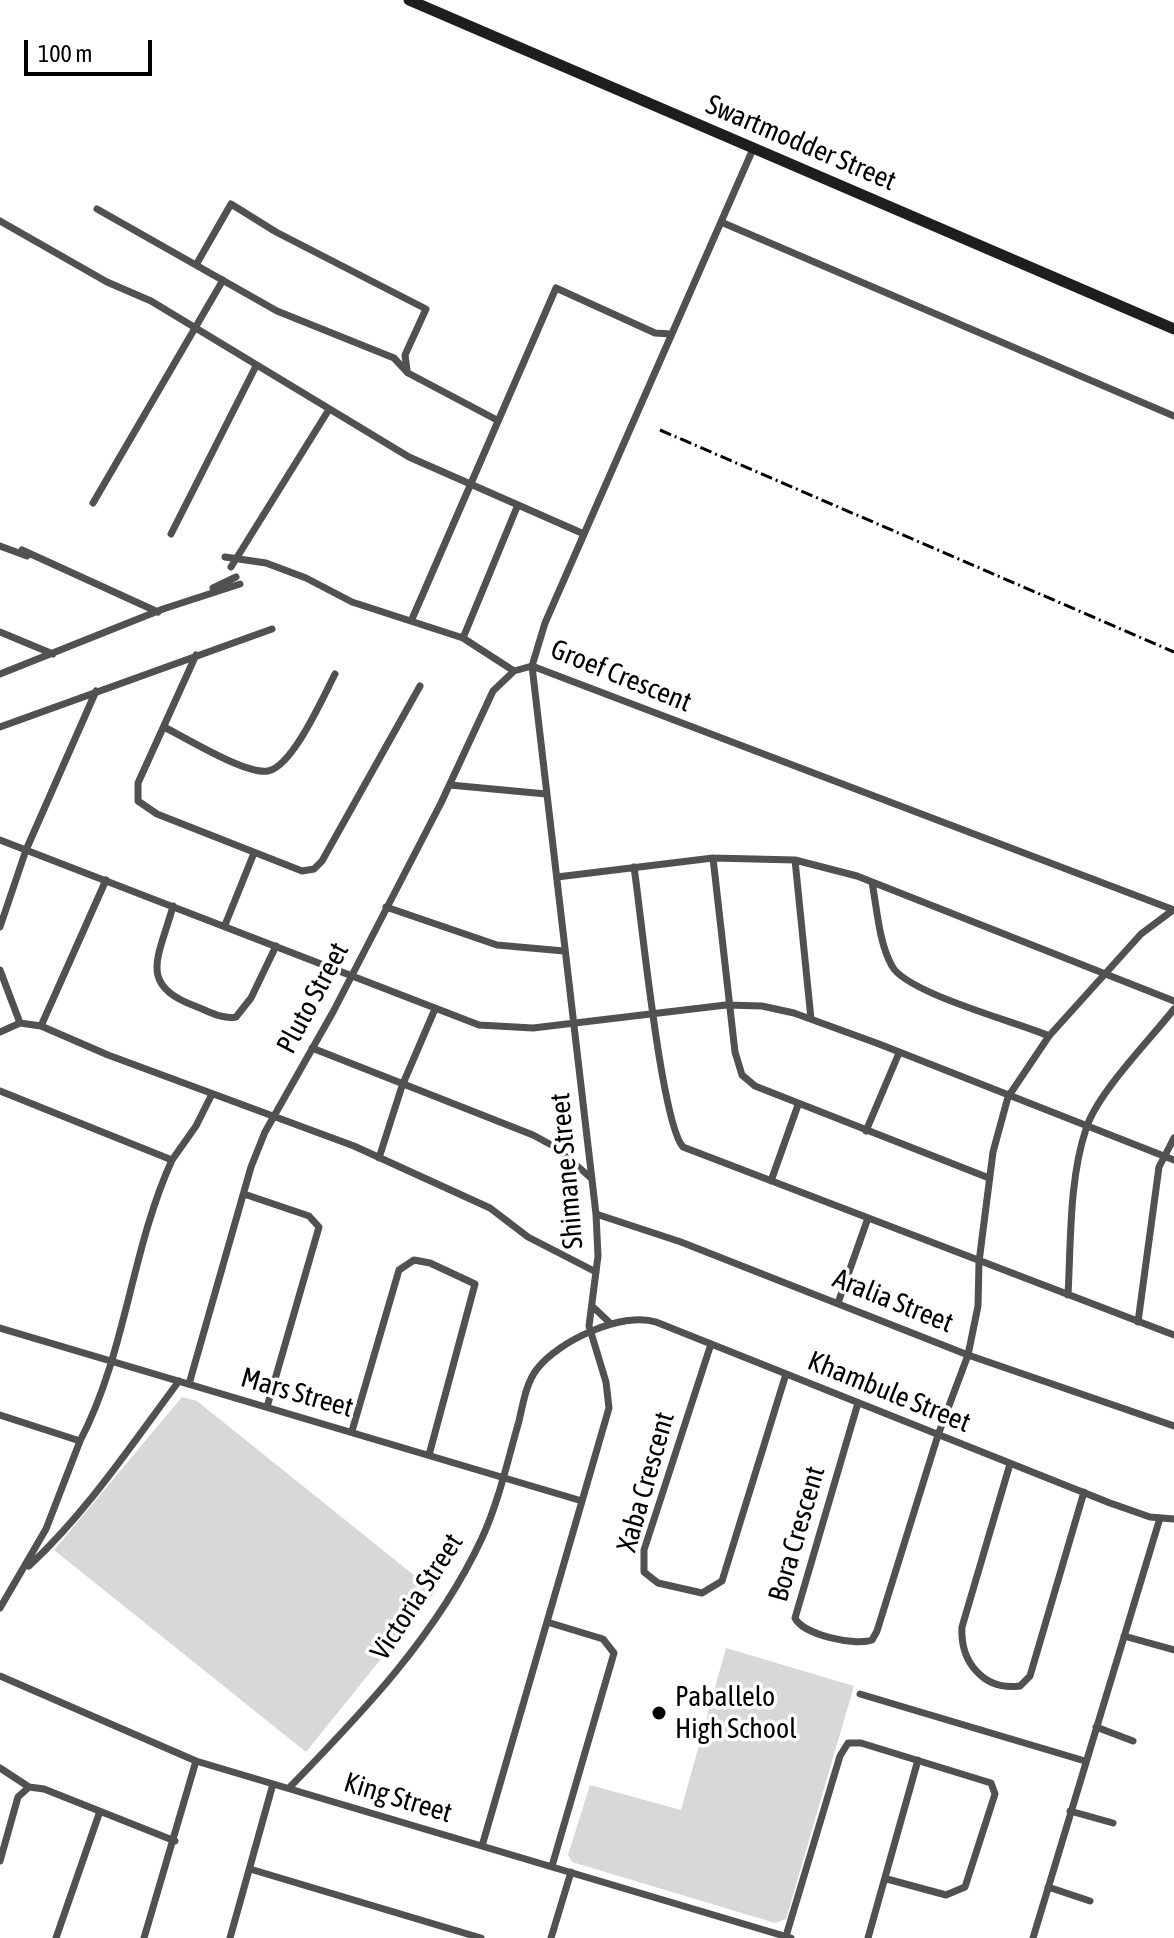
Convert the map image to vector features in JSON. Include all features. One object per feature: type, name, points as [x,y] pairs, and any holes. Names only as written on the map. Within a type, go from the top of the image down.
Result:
[{"type":"main road","name":"Swartmodder Street","points":[[409,0],[1174,329]]},
{"type":"street","name":"Groef Crescent","points":[[753,149],[538,639],[532,666],[1174,910]]},
{"type":"street","points":[[196,265],[231,204],[276,232],[426,309],[405,355],[408,373]]},
{"type":"street","points":[[97,209],[277,311],[394,358],[408,373],[497,420]]},
{"type":"street","points":[[0,221],[107,282],[151,301],[328,411],[468,485],[584,534]]},
{"type":"street","points":[[721,222],[1174,416]]},
{"type":"street","points":[[93,503],[223,280]]},
{"type":"street","points":[[412,619],[556,288],[655,333],[671,334]]},
{"type":"street","points":[[171,534],[256,366]]},
{"type":"street","points":[[231,567],[328,411]]},
{"type":"street","points":[[463,638],[517,507]]},
{"type":"street","points":[[0,546],[163,609]]},
{"type":"street","points":[[0,674],[53,654],[163,609],[238,580],[161,613],[22,550]]},
{"type":"street","points":[[225,557],[266,563],[306,578],[352,602],[463,638],[514,671],[532,666]]},
{"type":"street","points":[[0,727],[272,629]]},
{"type":"street","points":[[0,632],[53,654]]},
{"type":"street","points":[[196,655],[138,783],[138,801],[157,814],[302,871],[317,867],[420,686]]},
{"type":"street","name":"Shimane Street","points":[[482,1846],[609,1400],[590,1334],[596,1272],[596,1214],[532,666]]},
{"type":"street","name":"Pluto Street","points":[[189,1384],[258,1146],[352,976],[450,785],[493,691],[514,671]]},
{"type":"street","points":[[164,727],[249,769],[270,770],[284,761],[295,745],[335,674]]},
{"type":"street","points":[[0,927],[26,850],[96,691]]},
{"type":"street","points":[[450,785],[546,794]]},
{"type":"street","points":[[0,840],[435,1009],[495,1028],[573,1024],[731,1005],[762,1006],[811,1019],[1174,1160]]},
{"type":"street","points":[[225,925],[254,853]]},
{"type":"street","points":[[557,877],[713,858],[795,860],[872,882],[1174,1001]]},
{"type":"street","points":[[713,858],[735,1052],[742,1075],[755,1086],[798,1105],[989,1178]]},
{"type":"street","points":[[795,860],[811,1019]]},
{"type":"street","points":[[634,867],[667,1094],[678,1141],[696,1154],[1174,1335]]},
{"type":"street","points":[[41,1026],[106,880]]},
{"type":"street","points":[[872,882],[889,959],[897,973],[951,1000],[1049,1036]]},
{"type":"street","points":[[173,906],[157,976],[161,989],[174,999],[224,1017],[236,1017],[251,998],[276,946]]},
{"type":"street","points":[[386,907],[497,945],[564,951]]},
{"type":"street","points":[[938,1435],[968,1355],[978,1306],[979,1262],[989,1178],[1008,1097],[1049,1036],[1141,934],[1174,910]]},
{"type":"street","points":[[0,970],[20,1023]]},
{"type":"street","points":[[379,1158],[402,1086],[435,1009]]},
{"type":"street","points":[[1068,1295],[1076,1191],[1086,1127],[1103,1098],[1174,1009]]},
{"type":"street","points":[[0,1032],[20,1023],[41,1026],[379,1158],[490,1208],[528,1237],[596,1272]]},
{"type":"street","points":[[312,1048],[533,1135],[557,1148],[592,1179]]},
{"type":"street","points":[[866,1131],[899,1053]]},
{"type":"street","points":[[0,1091],[172,1160]]},
{"type":"street","points":[[0,1608],[46,1529],[111,1360],[144,1228],[172,1160],[196,1126],[212,1094]]},
{"type":"street","points":[[771,1181],[798,1105]]},
{"type":"street","points":[[1138,1322],[1162,1155],[1174,1138]]},
{"type":"street","points":[[244,1194],[309,1216],[319,1227],[267,1407]]},
{"type":"street","name":"Aralia Street","points":[[596,1214],[681,1242],[968,1355],[1174,1426]]},
{"type":"street","points":[[838,1303],[868,1218]]},
{"type":"street","points":[[352,1431],[399,1270],[414,1260],[430,1263],[475,1284],[429,1455]]},
{"type":"street","points":[[592,1305],[598,1316],[610,1323]]},
{"type":"street","name":"Khambule Street","points":[[590,1334],[610,1323],[629,1318],[647,1319],[1010,1464],[1160,1518],[1174,1519]]},
{"type":"street","name":"Mars Street","points":[[0,1328],[582,1501]]},
{"type":"street","name":"Victoria Street","points":[[289,1788],[370,1704],[413,1651],[458,1584],[483,1536],[536,1369],[557,1352],[590,1334]]},
{"type":"street","name":"Xaba Crescent","points":[[711,1344],[644,1550],[644,1572],[658,1583],[702,1593],[722,1581],[786,1374]]},
{"type":"street","points":[[24,1570],[75,1517],[179,1381]]},
{"type":"street","name":"Bora Crescent","points":[[858,1403],[796,1613],[796,1622],[802,1627],[862,1643],[874,1638],[938,1435]]},
{"type":"street","points":[[0,1415],[80,1441]]},
{"type":"street","points":[[1010,1464],[962,1627],[962,1645],[971,1665],[977,1674],[993,1683],[1020,1686],[1030,1676],[1084,1492]]},
{"type":"street","points":[[1033,1938],[1160,1518]]},
{"type":"street","points":[[547,1622],[603,1639],[614,1653],[552,1866]]},
{"type":"street","points":[[1124,1636],[1174,1650]]},
{"type":"street","name":"King Street","points":[[0,1676],[196,1761],[789,1937]]},
{"type":"street","points":[[860,1694],[1085,1761]]},
{"type":"street","points":[[1096,1727],[1133,1741]]},
{"type":"street","points":[[789,1937],[843,1749],[856,1742],[986,1778],[994,1788],[983,1837],[965,1887],[946,1895],[887,1879]]},
{"type":"street","points":[[868,1938],[918,1760]]},
{"type":"street","points":[[144,1938],[175,1841],[196,1761]]},
{"type":"street","points":[[0,1768],[29,1787],[44,1789],[99,1814],[175,1841]]},
{"type":"street","points":[[230,1938],[273,1784]]},
{"type":"street","points":[[0,1861],[18,1797],[29,1787]]},
{"type":"street","points":[[1070,1811],[1113,1823]]},
{"type":"street","points":[[56,1938],[99,1814]]},
{"type":"street","points":[[250,1869],[481,1938]]},
{"type":"street","points":[[551,1938],[571,1872]]},
{"type":"street","points":[[1048,1887],[1090,1901]]},
{"type":"shaded area","points":[[182,1397],[197,1401],[435,1592],[306,1752],[54,1550]]},
{"type":"shaded area","points":[[726,1648],[854,1686],[786,1919],[775,1923],[572,1862],[568,1855],[590,1785],[681,1810]]},
{"type":"railway","points":[[660,430],[1174,652]]},
{"type":"place","name":"Paballelo High School","points":[[659,1713]]}]
